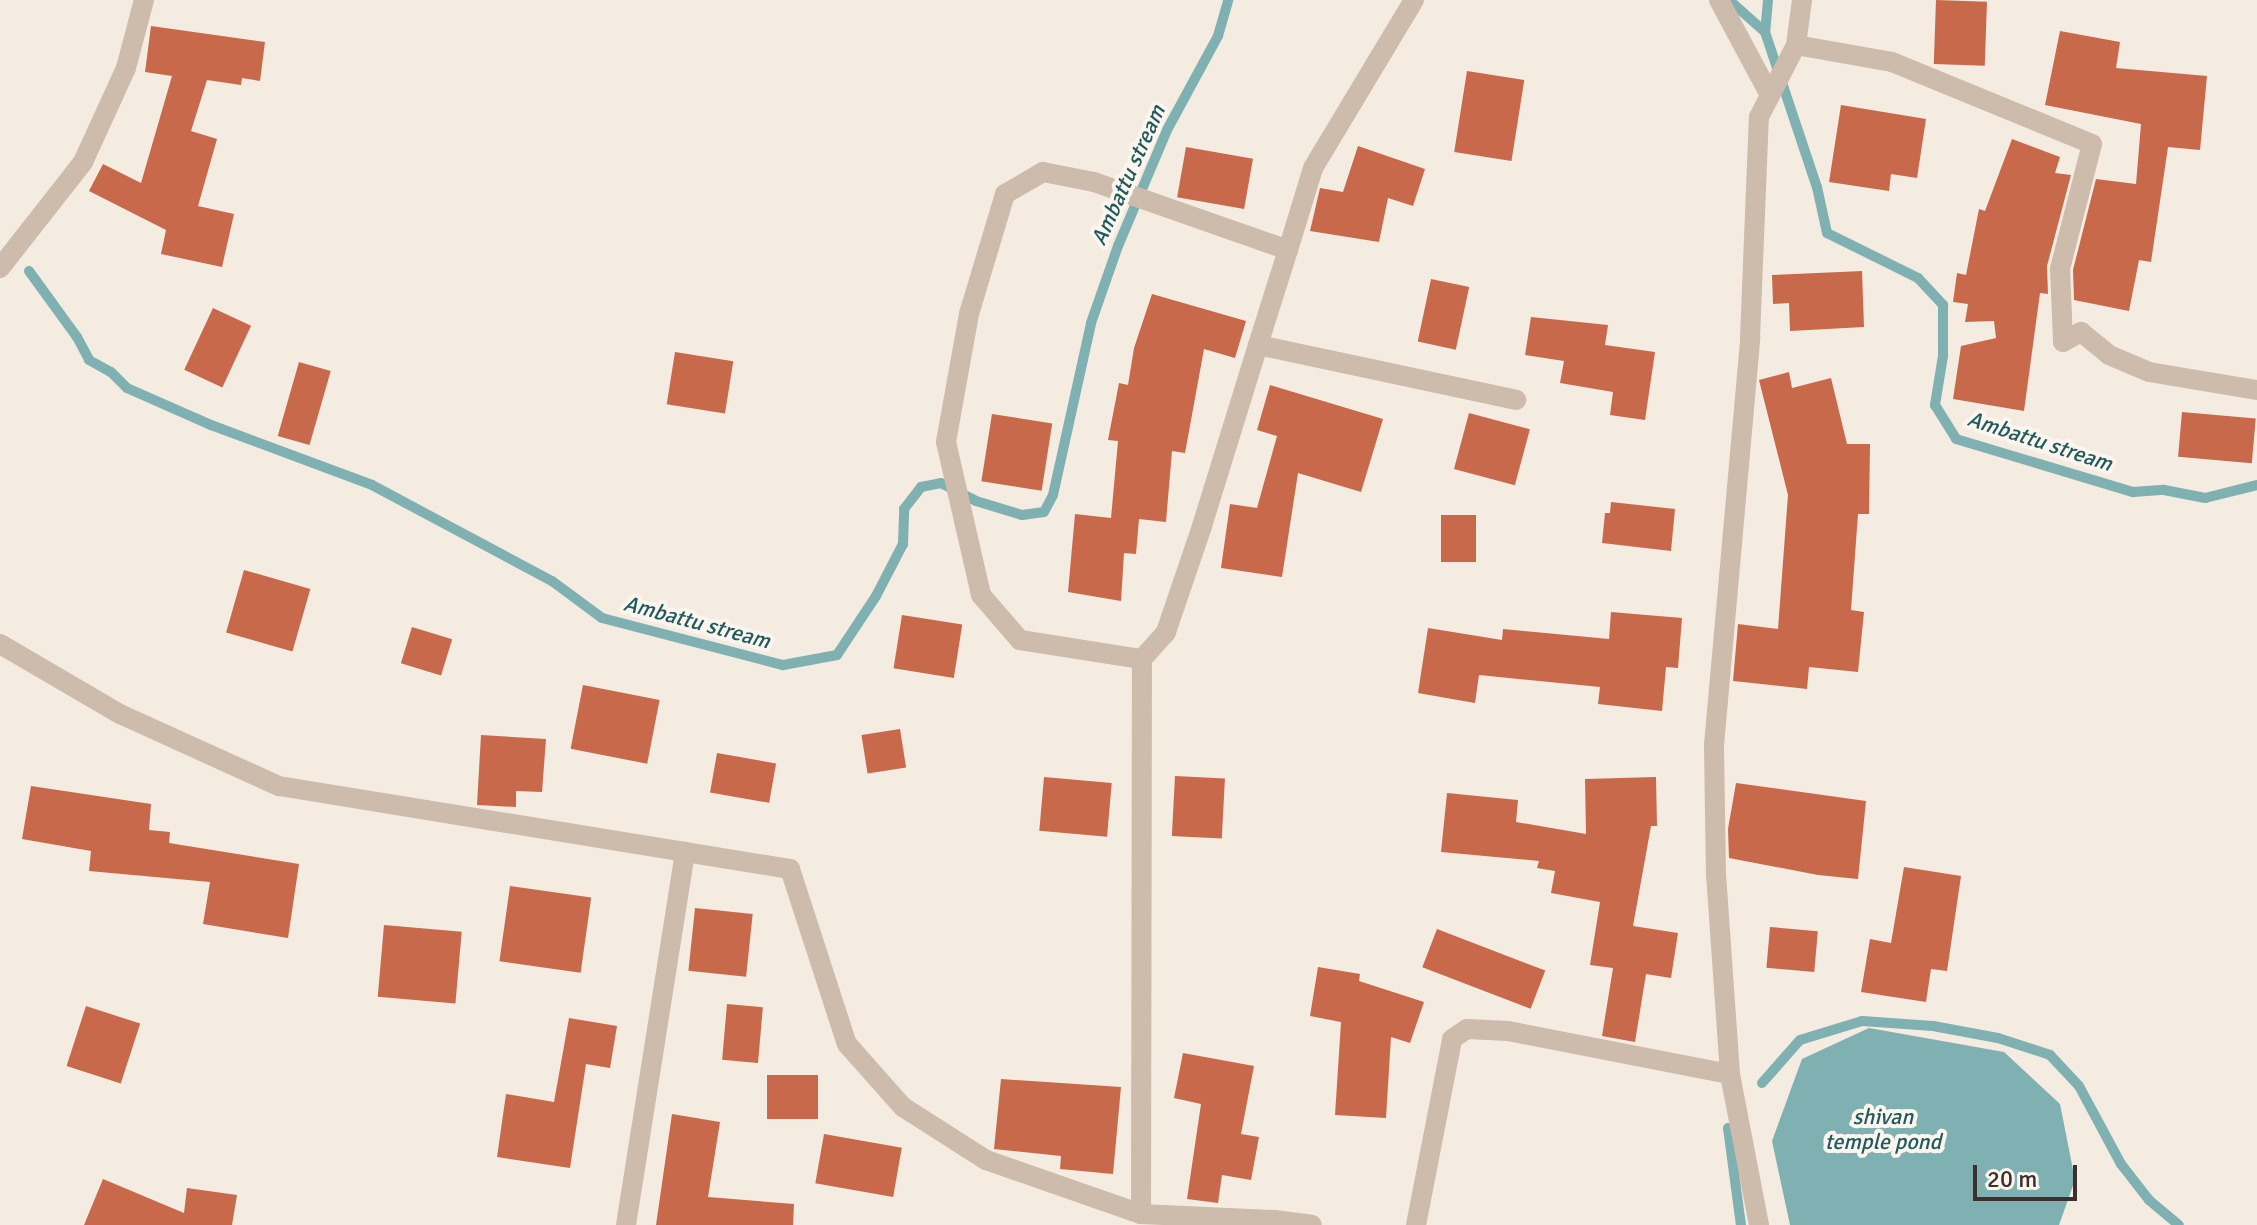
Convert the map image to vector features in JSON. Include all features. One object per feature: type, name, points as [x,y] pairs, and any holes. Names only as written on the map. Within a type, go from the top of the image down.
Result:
[{"type":"street","points":[[0,268],[83,162],[126,68],[144,0]]},
{"type":"street","points":[[1141,1214],[1142,659],[1166,632],[1313,168],[1414,0]]},
{"type":"street","points":[[1759,1225],[1730,1074],[1716,875],[1714,745],[1750,338],[1759,117],[1794,48],[1802,0]]},
{"type":"street","points":[[1722,5],[1771,93]]},
{"type":"street","points":[[1794,48],[1892,62],[2092,144],[2060,269],[2063,342],[2081,332],[2109,355],[2149,372],[2257,390]]},
{"type":"street","points":[[1142,659],[1020,640],[981,595],[946,442],[969,314],[1005,194],[1043,172],[1118,190],[1288,250]]},
{"type":"street","points":[[1258,345],[1516,400]]},
{"type":"street","points":[[0,644],[120,714],[279,786],[790,869],[847,1044],[903,1107],[986,1160],[1141,1214],[1312,1225]]},
{"type":"street","points":[[626,1225],[685,852]]},
{"type":"street","points":[[1416,1225],[1452,1039],[1467,1029],[1508,1031],[1730,1074]]},
{"type":"water","name":"shivan temple pond","points":[[1869,1028],[2004,1052],[2060,1104],[2075,1180],[2059,1225],[1790,1225],[1772,1141],[1802,1059]]},
{"type":"building","points":[[1936,0],[1987,2],[1985,66],[1934,64]]},
{"type":"building","points":[[151,26],[265,42],[260,81],[242,78],[241,85],[207,80],[191,131],[217,139],[198,206],[234,214],[222,267],[161,254],[166,230],[89,191],[103,164],[141,183],[172,76],[145,72]]},
{"type":"building","points":[[2060,31],[2120,42],[2116,68],[2207,76],[2200,150],[2168,147],[2151,262],[2139,260],[2129,311],[2074,300],[2073,270],[2096,179],[2136,184],[2141,124],[2045,105]]},
{"type":"building","points":[[1467,71],[1524,80],[1511,161],[1454,152]]},
{"type":"building","points":[[1841,105],[1926,119],[1917,178],[1891,174],[1889,191],[1829,182]]},
{"type":"building","points":[[2012,139],[2060,157],[2055,173],[2071,175],[2047,266],[2048,294],[2040,293],[2024,411],[1953,399],[1961,346],[1996,338],[1994,321],[1965,322],[1968,304],[1953,302],[1957,273],[1966,275],[1979,209],[1985,211]]},
{"type":"building","points":[[1358,146],[1425,169],[1413,206],[1388,198],[1379,242],[1310,231],[1320,188],[1343,192]]},
{"type":"building","points":[[1186,147],[1253,159],[1244,209],[1177,197]]},
{"type":"building","points":[[1862,271],[1864,327],[1790,331],[1789,303],[1773,304],[1772,275]]},
{"type":"building","points":[[1431,279],[1469,287],[1456,350],[1418,342]]},
{"type":"building","points":[[1152,294],[1246,321],[1235,358],[1204,349],[1185,453],[1172,451],[1166,522],[1139,519],[1136,554],[1124,553],[1121,601],[1068,592],[1075,514],[1111,518],[1118,441],[1108,440],[1119,383],[1128,385],[1134,348]]},
{"type":"building","points":[[213,308],[251,326],[222,387],[184,370]]},
{"type":"building","points":[[1531,317],[1608,325],[1605,345],[1655,352],[1645,420],[1610,415],[1613,392],[1560,383],[1564,361],[1525,355]]},
{"type":"building","points":[[675,352],[733,361],[725,414],[667,404]]},
{"type":"building","points":[[299,362],[331,371],[309,445],[278,436]]},
{"type":"building","points":[[1789,372],[1792,388],[1831,378],[1847,444],[1870,444],[1869,514],[1858,514],[1851,610],[1864,612],[1858,672],[1809,667],[1807,689],[1733,681],[1738,624],[1778,629],[1788,495],[1759,380]]},
{"type":"building","points":[[1270,385],[1383,419],[1361,492],[1298,473],[1282,577],[1221,568],[1230,504],[1257,508],[1277,436],[1257,430]]},
{"type":"building","points":[[2182,412],[2256,418],[2252,463],[2178,457]]},
{"type":"building","points":[[1469,413],[1530,429],[1515,485],[1454,469]]},
{"type":"building","points":[[992,414],[1052,424],[1042,491],[981,481]]},
{"type":"building","points":[[1611,502],[1675,509],[1671,551],[1602,543],[1605,513],[1610,513]]},
{"type":"building","points":[[1441,515],[1476,515],[1476,562],[1441,562]]},
{"type":"building","points":[[244,570],[310,589],[292,652],[226,632]]},
{"type":"building","points":[[1611,612],[1682,618],[1678,668],[1666,667],[1662,711],[1598,704],[1600,687],[1479,675],[1475,703],[1418,693],[1428,628],[1502,640],[1503,629],[1609,639]]},
{"type":"building","points":[[902,615],[962,625],[954,678],[894,668]]},
{"type":"building","points":[[412,627],[452,639],[441,676],[401,663]]},
{"type":"building","points":[[583,685],[660,700],[647,764],[571,749]]},
{"type":"building","points":[[900,729],[906,768],[868,774],[861,735]]},
{"type":"building","points":[[481,735],[546,739],[542,792],[516,791],[516,807],[477,805]]},
{"type":"building","points":[[717,753],[776,763],[769,803],[710,792]]},
{"type":"building","points":[[1175,776],[1225,779],[1222,839],[1172,836]]},
{"type":"building","points":[[1044,777],[1112,783],[1107,837],[1039,831]]},
{"type":"building","points":[[1656,777],[1657,826],[1651,826],[1633,926],[1678,933],[1671,978],[1646,974],[1635,1042],[1602,1036],[1613,968],[1590,965],[1600,902],[1551,893],[1555,871],[1537,868],[1539,861],[1441,852],[1447,793],[1518,800],[1516,822],[1586,834],[1585,779]]},
{"type":"building","points":[[1736,783],[1866,801],[1858,879],[1818,875],[1729,858],[1728,829]]},
{"type":"building","points":[[31,786],[151,804],[149,830],[170,832],[169,843],[299,864],[288,938],[203,924],[210,882],[89,871],[91,851],[22,839]]},
{"type":"building","points":[[1904,867],[1961,876],[1947,971],[1931,969],[1926,1002],[1861,992],[1870,939],[1891,943]]},
{"type":"building","points":[[510,886],[591,897],[581,973],[499,961]]},
{"type":"building","points":[[695,908],[753,914],[746,977],[688,971]]},
{"type":"building","points":[[384,925],[462,932],[455,1004],[378,997]]},
{"type":"building","points":[[1770,927],[1818,931],[1814,972],[1766,968]]},
{"type":"building","points":[[1437,929],[1545,971],[1531,1009],[1422,967]]},
{"type":"building","points":[[1318,967],[1360,974],[1359,981],[1424,1002],[1410,1043],[1391,1037],[1386,1118],[1335,1115],[1341,1022],[1310,1016]]},
{"type":"building","points":[[727,1004],[763,1007],[758,1063],[722,1060]]},
{"type":"building","points":[[86,1006],[140,1024],[121,1084],[67,1066]]},
{"type":"building","points":[[569,1018],[617,1026],[610,1068],[586,1064],[570,1168],[497,1157],[506,1094],[554,1102]]},
{"type":"building","points":[[1183,1053],[1254,1066],[1241,1134],[1259,1137],[1251,1180],[1222,1175],[1218,1203],[1187,1199],[1201,1104],[1174,1098]]},
{"type":"building","points":[[767,1075],[818,1075],[818,1119],[767,1119]]},
{"type":"building","points":[[1001,1079],[1121,1087],[1113,1174],[1060,1169],[1061,1156],[994,1149]]},
{"type":"building","points":[[672,1114],[720,1122],[708,1197],[794,1204],[793,1225],[656,1225]]},
{"type":"building","points":[[824,1134],[902,1148],[893,1197],[815,1183]]},
{"type":"building","points":[[103,1179],[184,1213],[187,1188],[237,1195],[232,1225],[84,1225]]},
{"type":"waterway","name":"Ambattu stream","points":[[29,271],[77,337],[89,360],[111,372],[127,388],[211,425],[372,485],[552,581],[602,618],[783,665],[837,655],[876,596],[903,544],[904,509],[921,487],[941,483],[976,501],[1022,515],[1044,512],[1053,495],[1091,323],[1118,246],[1167,130],[1218,36],[1228,0]]},
{"type":"waterway","name":"Ambattu stream","points":[[1729,0],[1765,32]]},
{"type":"waterway","name":"Ambattu stream","points":[[1768,0],[1765,32],[1817,187],[1827,233],[1918,278],[1943,305],[1943,356],[1935,405],[1956,439],[2133,492],[2164,490],[2205,498],[2257,485]]},
{"type":"waterway","points":[[1762,1083],[1800,1040],[1862,1021],[1933,1026],[1998,1038],[2050,1055],[2079,1086],[2121,1164],[2149,1200],[2179,1225]]},
{"type":"waterway","points":[[1728,1128],[1741,1225]]}]
